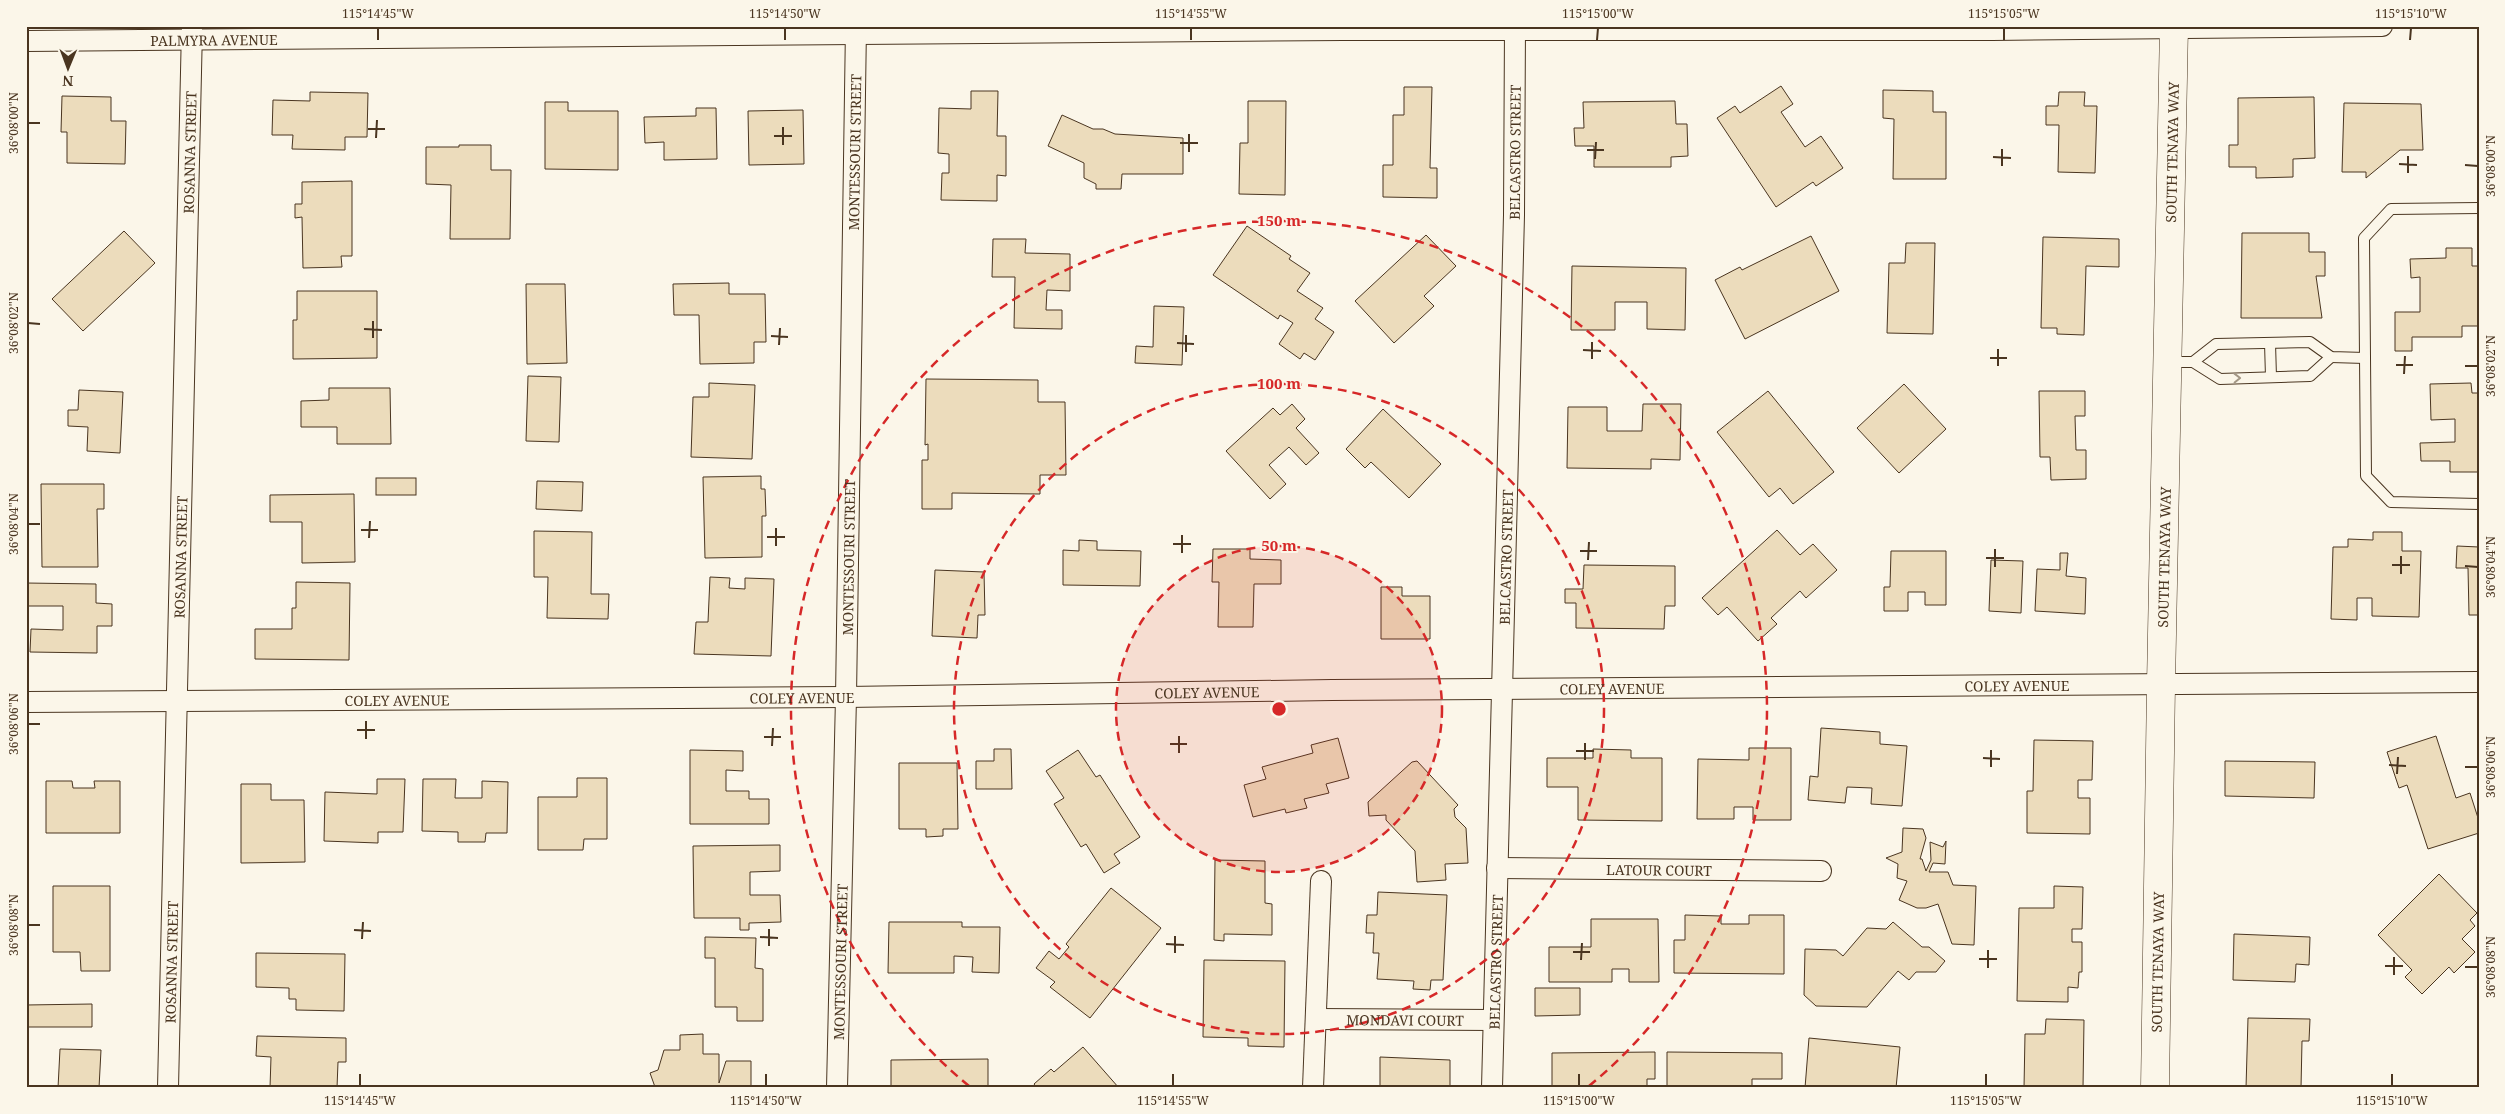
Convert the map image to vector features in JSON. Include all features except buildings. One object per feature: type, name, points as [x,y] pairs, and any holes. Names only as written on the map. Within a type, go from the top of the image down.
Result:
[{"type":"street","name":"PALMYRA AVENUE","points":[[26,41],[192,33],[2382,26]]},
{"type":"street","name":"SOUTH TENAYA WAY","points":[[2156,1088],[2161,685],[2180,362],[2174,27]]},
{"type":"street","name":"BELCASTRO STREET","points":[[1492,1088],[1500,688],[1514,216],[1515,28]]},
{"type":"street","name":"MONTESSOURI STREET","points":[[837,1088],[846,697],[856,30]]},
{"type":"street","name":"ROSANNA STREET","points":[[168,1088],[192,33]]},
{"type":"street","name":"COLEY AVENUE","points":[[26,702],[846,697],[1500,688],[2479,682]]},
{"type":"street","name":"LATOUR COURT","points":[[1497,868],[1821,871]]},
{"type":"street","points":[[1313,1088],[1321,881]]},
{"type":"street","name":"MONDAVI COURT","points":[[1316,1019],[1493,1020]]},
{"type":"lane","points":[[2479,208],[2391,209],[2364,238],[2366,476],[2392,502],[2479,504]]},
{"type":"lane","points":[[2180,362],[2216,344],[2310,342],[2330,357],[2365,358]]},
{"type":"lane","points":[[2270,343],[2271,377]]},
{"type":"lane","points":[[2180,362],[2220,379],[2310,376],[2330,357]]}]
